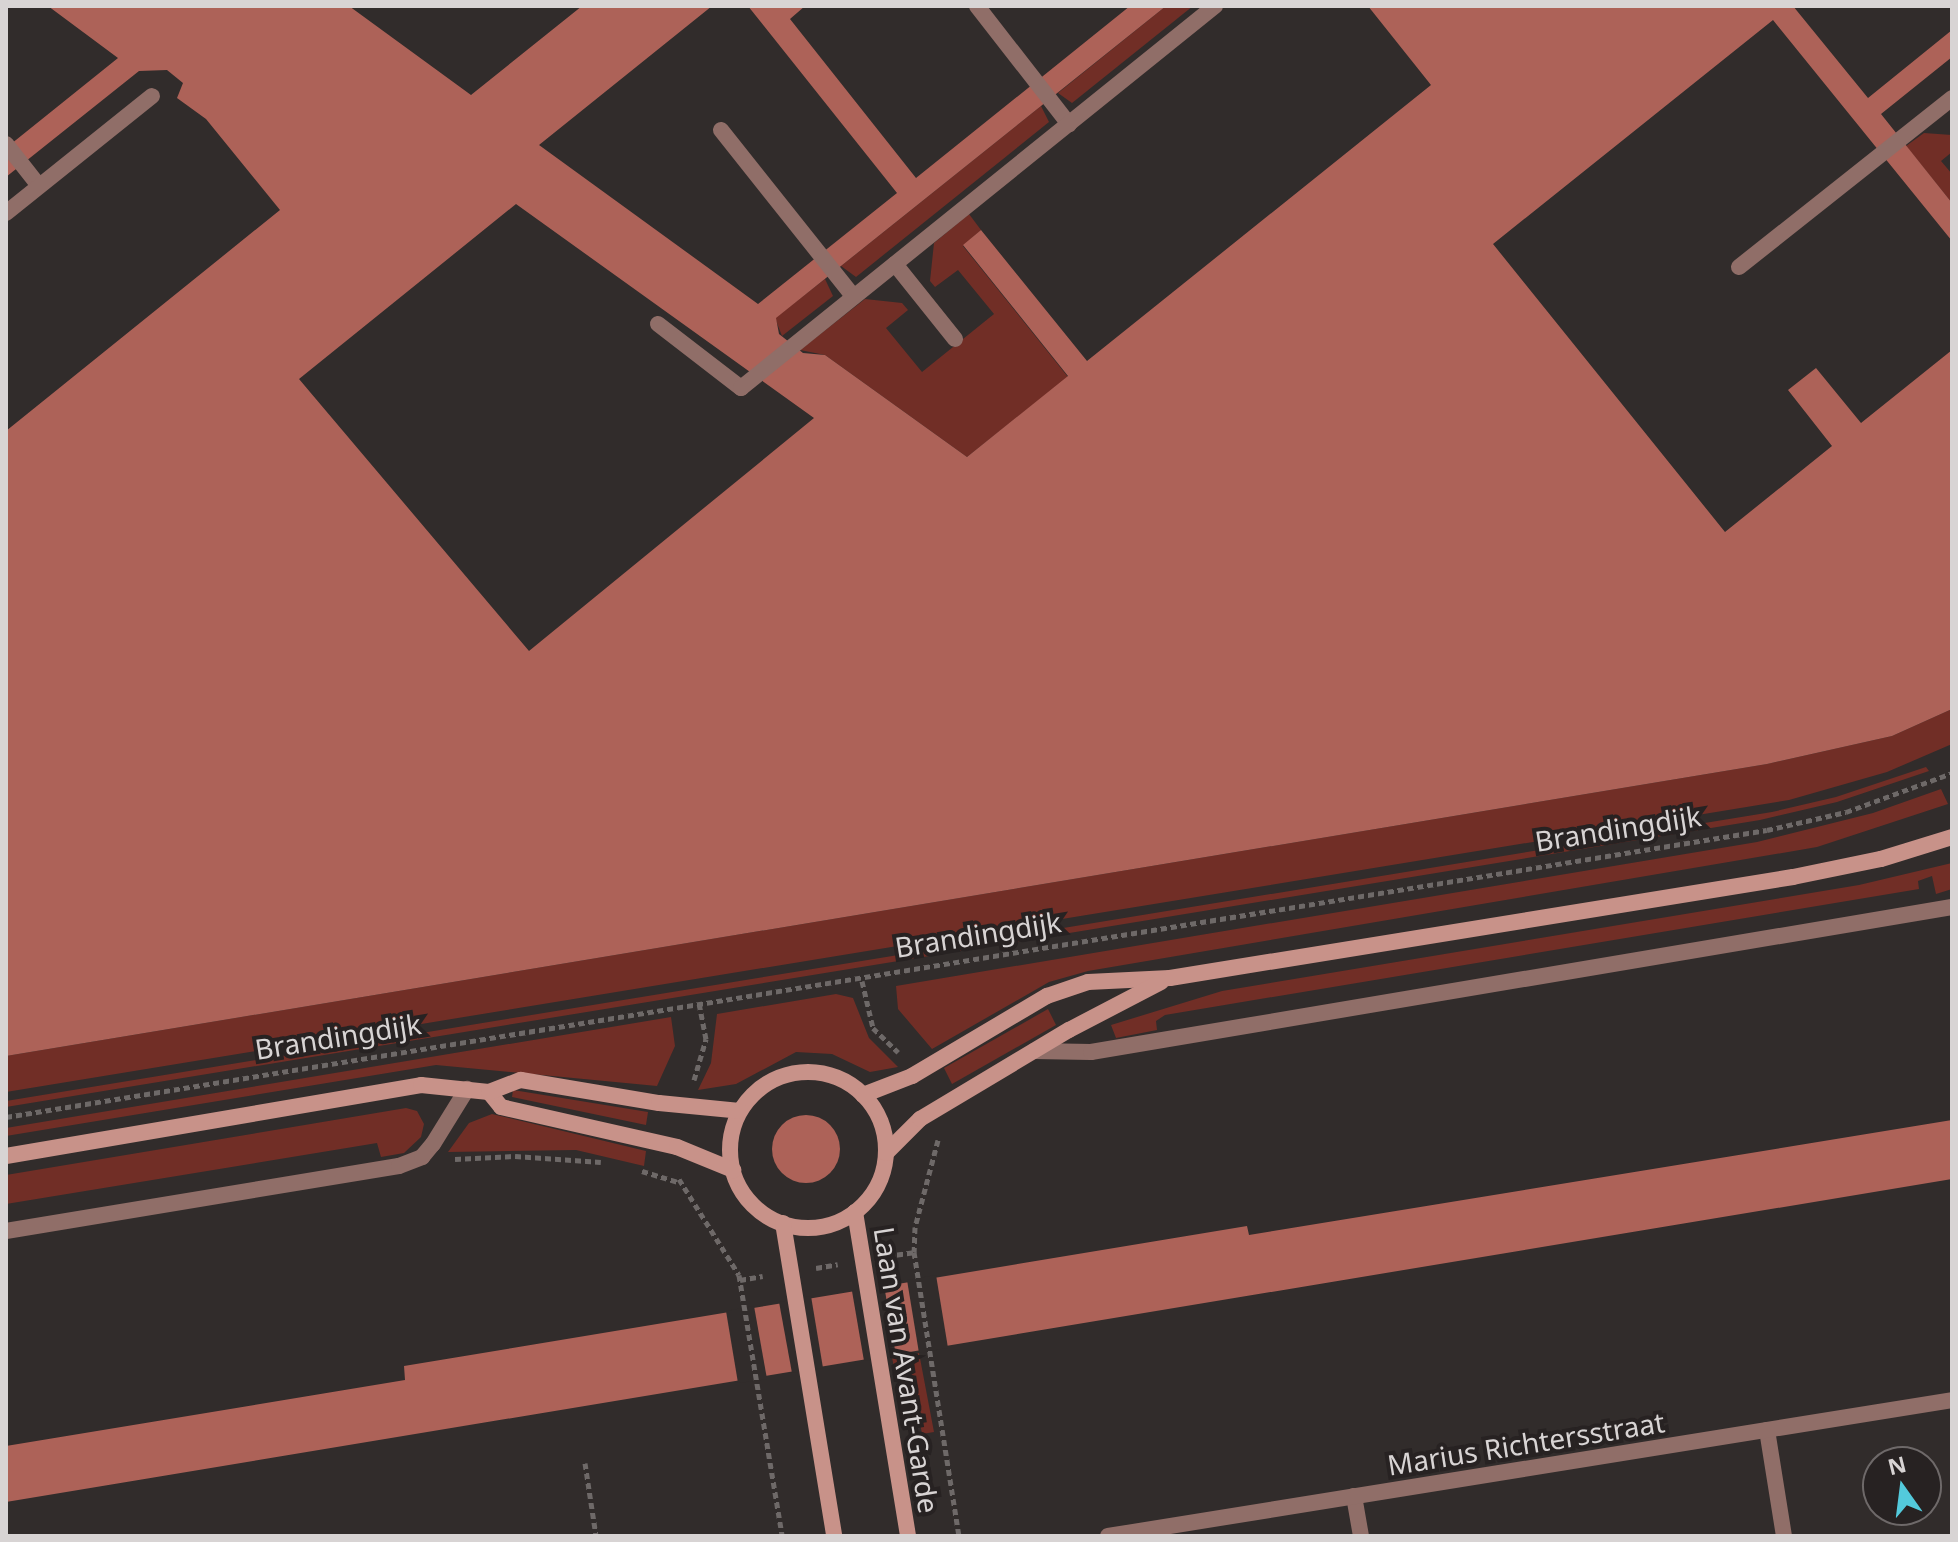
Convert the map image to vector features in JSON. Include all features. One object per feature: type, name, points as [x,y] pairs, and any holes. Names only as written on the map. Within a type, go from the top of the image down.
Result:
[{"type":"street","points":[[977,6],[1064,118]]},
{"type":"street","points":[[658,324],[741,388],[895,264],[1064,118],[1215,6]]},
{"type":"street","points":[[6,213],[35,180],[152,96]]},
{"type":"street","points":[[1739,267],[1952,98]]},
{"type":"street","points":[[721,130],[854,297]]},
{"type":"street","points":[[6,144],[35,180]]},
{"type":"street","points":[[895,264],[955,339]]},
{"type":"street","points":[[863,1095],[912,1076],[1058,991],[1101,980],[1170,978],[1793,877],[1881,859],[1952,837]]},
{"type":"street","points":[[1034,1051],[1106,1050],[1952,907]]},
{"type":"street","points":[[886,1153],[920,1119],[1034,1051],[1170,978]]},
{"type":"street","points":[[790,1074],[836,1077],[863,1095],[881,1121],[886,1153],[877,1186],[855,1212],[821,1227],[783,1223],[751,1203],[733,1170],[731,1140],[740,1111],[761,1087],[790,1074]]},
{"type":"street","points":[[6,1156],[421,1085],[489,1092],[521,1080],[659,1103],[740,1111]]},
{"type":"street","points":[[6,1231],[399,1166],[422,1157],[467,1089]]},
{"type":"street","points":[[489,1092],[501,1107],[677,1147],[733,1170]]},
{"type":"street","name":"Laan van Avant-Garde","points":[[855,1212],[908,1536]]},
{"type":"street","points":[[783,1223],[834,1536]]},
{"type":"street","name":"Marius Richtersstraat","points":[[1108,1536],[1952,1400]]},
{"type":"street","points":[[1767,1430],[1784,1536]]},
{"type":"street","points":[[1354,1496],[1361,1536]]},
{"type":"path","name":"Brandingdijk","points":[[6,1117],[1767,830],[1846,812],[1952,773]]},
{"type":"path","points":[[422,1157],[554,1156],[608,1163]]},
{"type":"path","points":[[637,1170],[679,1182],[731,1256],[746,1307],[782,1536]]},
{"type":"path","points":[[740,1280],[914,1252]]},
{"type":"path","name":"Laan van Avant-Garde","points":[[916,1278],[959,1536]]},
{"type":"path","points":[[585,1463],[596,1536]]},
{"type":"shaded area","points":[[48,6],[349,6],[471,95],[582,6],[712,6],[539,145],[758,304],[897,193],[748,6],[805,6],[790,19],[916,178],[1130,6],[1166,6],[776,318],[779,334],[803,353],[825,355],[967,457],[1068,376],[963,245],[981,230],[1087,361],[1431,85],[1368,6],[1793,6],[1868,98],[1952,30],[1952,57],[1881,114],[1952,203],[1952,241],[1773,20],[1493,244],[1725,532],[1832,446],[1788,390],[1816,368],[1861,423],[1952,350],[1952,709],[1892,736],[1767,764],[6,1056],[6,431],[280,210],[206,119],[177,98],[183,83],[167,70],[139,71],[6,177],[6,148],[118,58]],"holes":[[[516,204],[814,418],[529,651],[299,379]]]},
{"type":"shaded area","points":[[1166,6],[1193,6],[1072,103],[1058,93]]},
{"type":"shaded area","points":[[1041,106],[1049,122],[856,277],[841,266]]},
{"type":"shaded area","points":[[1924,133],[1952,135],[1952,152],[1941,161],[1952,174],[1952,203],[1906,146]]},
{"type":"shaded area","points":[[969,214],[981,230],[963,246],[1068,377],[967,457],[825,355],[800,350],[865,299],[902,303],[908,310],[886,328],[922,372],[994,314],[958,270],[935,287],[930,281],[934,243]]},
{"type":"shaded area","points":[[825,279],[833,296],[782,336],[775,318]]},
{"type":"shaded area","points":[[1952,709],[1952,744],[1887,772],[1789,800],[6,1092],[6,1056],[1767,764],[1892,736]]},
{"type":"shaded area","points":[[1926,767],[1929,771],[1837,802],[1760,820],[6,1107],[6,1101],[1772,812],[1836,797]]},
{"type":"shaded area","points":[[1941,789],[1948,804],[1817,847],[1088,971],[1049,982],[932,1049],[898,1009],[896,986],[1757,842],[1873,813]]},
{"type":"shaded area","points":[[1952,863],[1952,889],[1936,894],[1932,876],[1918,881],[1919,889],[1165,1015],[1156,1021],[1157,1030],[1116,1038],[1111,1025],[1222,991],[1859,885]]},
{"type":"shaded area","points":[[836,994],[853,998],[869,1038],[898,1067],[870,1072],[832,1054],[796,1052],[736,1084],[698,1090],[711,1063],[717,1014]]},
{"type":"shaded area","points":[[1048,1009],[1056,1025],[952,1084],[944,1068]]},
{"type":"shaded area","points":[[671,1017],[675,1046],[657,1086],[436,1065],[6,1136],[6,1128]]},
{"type":"shaded area","points":[[513,1090],[648,1112],[646,1125],[512,1097]]},
{"type":"shaded area","points":[[406,1108],[417,1111],[424,1124],[421,1137],[404,1153],[381,1157],[377,1143],[6,1204],[6,1175]]},
{"type":"shaded area","points":[[492,1114],[646,1151],[644,1166],[576,1150],[448,1152],[469,1123]]},
{"type":"shaded area","points":[[806,1115],[830,1125],[840,1149],[830,1173],[806,1183],[782,1173],[772,1149],[782,1125]]},
{"type":"shaded area","points":[[1952,1120],[1952,1179],[6,1502],[6,1446],[405,1380],[404,1366],[1247,1226],[1249,1235]]},
{"type":"shaded area","points":[[919,1353],[934,1432],[922,1434],[910,1366],[894,1368],[892,1357]]},
{"type":"pier","points":[[936,1275],[948,1348],[919,1353],[907,1280]]},
{"type":"pier","points":[[884,1285],[896,1356],[864,1361],[852,1291]]},
{"type":"pier","points":[[811,1296],[823,1368],[792,1373],[779,1302]]},
{"type":"pier","points":[[754,1306],[767,1379],[738,1383],[726,1311]]}]
